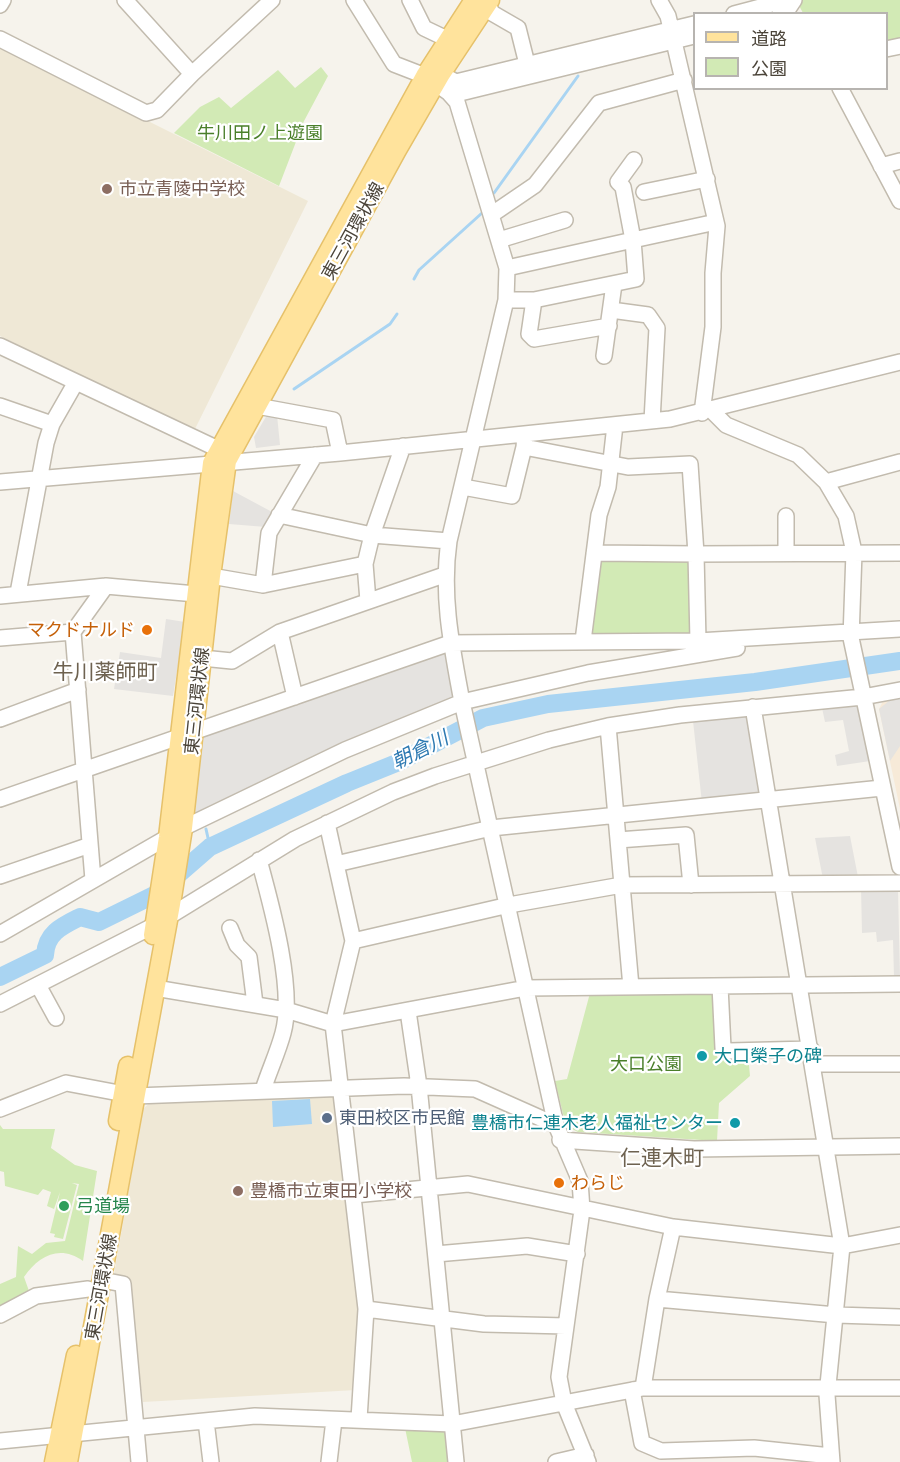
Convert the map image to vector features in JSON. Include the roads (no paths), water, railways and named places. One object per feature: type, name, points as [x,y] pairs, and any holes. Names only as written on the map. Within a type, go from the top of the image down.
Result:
[{"type":"main road","name":"東三河環状線","points":[[187,734],[202,658],[211,576],[219,458],[257,406],[445,85],[484,1]]},
{"type":"main road","name":"東三河環状線","points":[[68,1462],[67,1436],[163,914],[175,837],[187,734],[196,594],[219,458],[445,85],[447,39],[484,1]]},
{"type":"main road","name":"東三河環状線","points":[[129,1095],[155,988],[163,914]]},
{"type":"main road","name":"東三河環状線","points":[[54,1462],[67,1436]]},
{"type":"street","points":[[0,5],[3,0]]},
{"type":"street","points":[[125,0],[192,74]]},
{"type":"street","points":[[0,39],[146,113],[157,110],[192,74],[273,0]]},
{"type":"street","points":[[354,0],[394,64],[445,85],[673,35],[693,25]]},
{"type":"street","points":[[410,0],[424,28],[447,39]]},
{"type":"street","points":[[659,0],[668,16],[673,35],[716,222],[713,327],[707,412]]},
{"type":"street","points":[[742,12],[787,0]]},
{"type":"street","points":[[484,1],[492,14],[518,28],[527,64]]},
{"type":"street","points":[[445,85],[527,64],[673,35],[693,36]]},
{"type":"street","points":[[491,215],[535,185],[599,103],[684,80]]},
{"type":"street","points":[[445,85],[491,215],[507,268],[506,300],[475,440],[449,542],[444,575],[450,643],[558,1133],[580,1180],[582,1210],[559,1377],[564,1403],[587,1459],[556,1462]]},
{"type":"street","points":[[841,90],[900,201]]},
{"type":"street","points":[[506,300],[534,300],[636,279],[633,240],[623,188],[618,182],[634,160]]},
{"type":"street","points":[[881,166],[900,161]]},
{"type":"street","points":[[644,192],[707,180]]},
{"type":"street","points":[[499,240],[566,220]]},
{"type":"street","points":[[507,268],[716,222]]},
{"type":"street","points":[[604,356],[614,284]]},
{"type":"street","points":[[534,300],[529,334],[534,339],[609,326]]},
{"type":"street","points":[[611,310],[648,315],[657,328],[652,421]]},
{"type":"street","points":[[0,346],[76,382],[219,458]]},
{"type":"street","points":[[0,482],[219,458],[315,455],[475,440],[524,441],[707,412],[900,362]]},
{"type":"street","points":[[18,593],[42,477],[46,443],[52,424],[76,382]]},
{"type":"street","points":[[0,406],[52,424]]},
{"type":"street","points":[[257,406],[333,420],[340,453]]},
{"type":"street","points":[[707,412],[726,425],[798,455],[826,482],[846,516],[854,552],[850,635],[900,867]]},
{"type":"street","points":[[584,641],[594,553],[611,465],[615,425]]},
{"type":"street","points":[[524,441],[611,465],[690,464],[696,554],[698,641]]},
{"type":"street","points":[[463,487],[512,496],[524,441]]},
{"type":"street","points":[[368,601],[365,564],[372,535],[403,447]]},
{"type":"street","points":[[263,585],[269,532],[315,455]]},
{"type":"street","points":[[826,482],[900,462]]},
{"type":"street","points":[[279,515],[372,535],[449,542]]},
{"type":"street","points":[[786,516],[786,553]]},
{"type":"street","points":[[594,553],[900,553]]},
{"type":"street","points":[[211,576],[263,585],[365,564]]},
{"type":"street","points":[[202,658],[232,661],[280,632],[444,575]]},
{"type":"street","points":[[0,596],[106,586],[196,594]]},
{"type":"street","points":[[93,880],[73,632],[106,586]]},
{"type":"street","points":[[0,934],[93,880],[345,750],[463,705],[599,671],[700,653],[900,629]]},
{"type":"street","points":[[0,638],[73,632]]},
{"type":"street","points":[[280,632],[295,697]]},
{"type":"street","points":[[0,799],[450,643],[698,641],[850,635]]},
{"type":"street","points":[[0,719],[78,690]]},
{"type":"street","points":[[0,1004],[327,823],[393,792],[477,759],[608,726],[900,690]]},
{"type":"street","points":[[673,1227],[638,1389],[642,1443],[662,1457],[754,1448],[832,1459],[828,1387],[842,1246],[771,800],[753,707]]},
{"type":"street","points":[[608,726],[631,987]]},
{"type":"street","points":[[336,864],[491,828],[882,788]]},
{"type":"street","points":[[327,823],[353,941],[333,1024],[366,1309],[359,1419]]},
{"type":"street","points":[[618,840],[686,835],[691,885]]},
{"type":"street","points":[[0,876],[90,845]]},
{"type":"street","points":[[259,860],[278,937],[286,1010],[283,1032],[263,1090]]},
{"type":"street","points":[[353,941],[508,905],[622,885],[900,883]]},
{"type":"street","points":[[230,928],[237,945],[249,957],[255,1004]]},
{"type":"street","points":[[155,988],[286,1010],[333,1024],[526,988],[900,984]]},
{"type":"street","points":[[38,985],[56,1018]]},
{"type":"street","points":[[720,986],[723,1048],[729,1051],[900,1064]]},
{"type":"street","points":[[408,1011],[419,1086],[456,1462]]},
{"type":"street","points":[[0,1109],[66,1083],[129,1095],[419,1086],[475,1089],[558,1133],[694,1149],[900,1146]]},
{"type":"street","points":[[354,1195],[468,1184],[582,1210],[673,1227],[842,1246],[900,1235]]},
{"type":"street","points":[[436,1254],[527,1246],[577,1254]]},
{"type":"street","points":[[0,1315],[36,1296],[95,1285],[123,1284],[138,1429],[139,1462]]},
{"type":"street","points":[[657,1299],[900,1317]]},
{"type":"street","points":[[366,1309],[484,1324],[566,1326]]},
{"type":"street","points":[[0,1441],[255,1416],[452,1424],[638,1389],[900,1388]]},
{"type":"street","points":[[329,1462],[334,1420]]},
{"type":"street","points":[[206,1421],[211,1462]]},
{"type":"water","points":[[310,1099],[312,1124],[273,1127],[272,1101]]},
{"type":"waterway","points":[[494,193],[578,76]]},
{"type":"waterway","points":[[414,279],[419,270],[482,213]]},
{"type":"waterway","points":[[294,389],[390,324],[397,314]]},
{"type":"waterway","name":"朝倉川","points":[[0,977],[45,955],[48,941],[56,931],[80,917],[99,922],[156,894],[210,847],[347,783],[399,762],[483,718],[548,704],[755,682],[900,661]]},
{"type":"waterway","points":[[206,829],[210,847]]},
{"type":"place","name":"市立青陵中学校","points":[[107,189]]},
{"type":"place","name":"マクドナルド","points":[[147,630]]},
{"type":"place","name":"大口榮子の碑","points":[[702,1056]]},
{"type":"place","name":"東田校区市民館","points":[[327,1118]]},
{"type":"place","name":"豊橋市仁連木老人福祉センター","points":[[735,1123]]},
{"type":"place","name":"わらじ","points":[[559,1183]]},
{"type":"place","name":"豊橋市立東田小学校","points":[[238,1191]]},
{"type":"place","name":"弓道場","points":[[64,1206]]},
{"type":"district","name":"牛川薬師町","points":[[105,672]]},
{"type":"district","name":"仁連木町","points":[[662,1158]]},
{"type":"park label","name":"牛川田ノ上遊園","points":[[260,133]]},
{"type":"park label","name":"大口公園","points":[[646,1064]]}]
